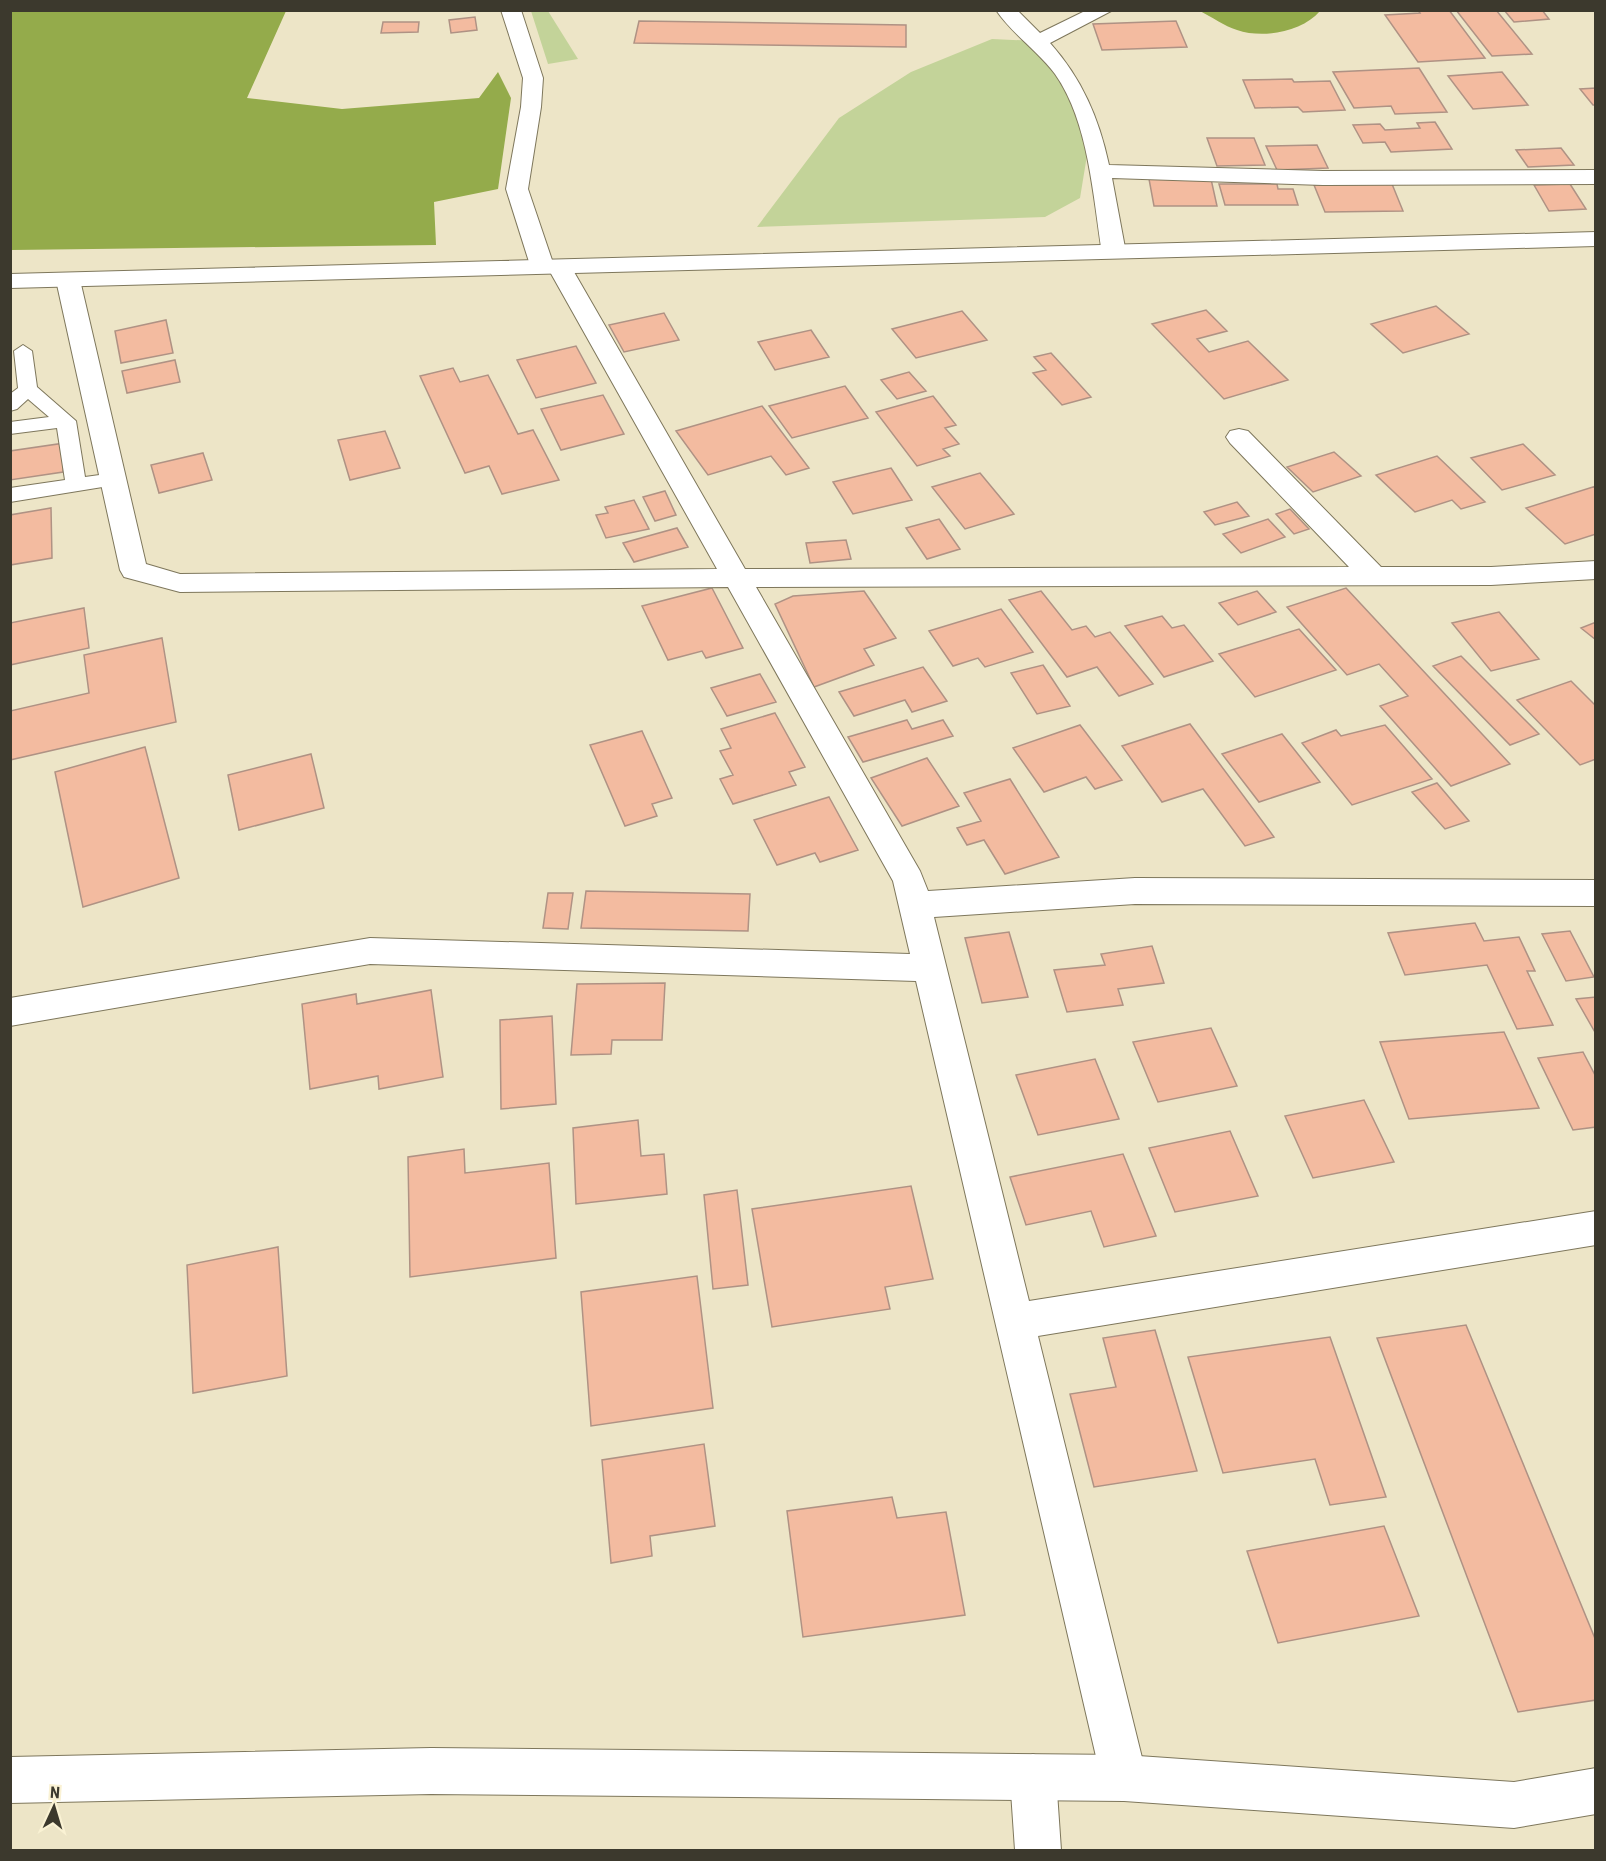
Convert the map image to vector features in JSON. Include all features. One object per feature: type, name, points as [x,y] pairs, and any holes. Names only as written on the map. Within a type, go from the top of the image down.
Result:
[{"type":"street","points":[[511,10],[533,78],[531,107],[517,189],[550,265],[736,578],[909,880],[1124,1778]]},
{"type":"street","points":[[1005,10],[1038,41],[1075,90],[1091,131],[1114,253]]},
{"type":"street","points":[[1038,41],[1104,10]]},
{"type":"street","points":[[1098,171],[1323,178],[1596,177]]},
{"type":"street","points":[[10,281],[1596,239]]},
{"type":"street","points":[[68,280],[134,570],[180,583],[736,578],[1491,576],[1596,570]]},
{"type":"street","points":[[1239,437],[1375,577]]},
{"type":"street","points":[[915,905],[1135,891],[1596,893]]},
{"type":"street","points":[[10,1012],[370,951],[930,968]]},
{"type":"street","points":[[1015,1321],[1596,1228]]},
{"type":"street","points":[[10,1780],[431,1771],[1124,1778],[1514,1805],[1596,1791]]},
{"type":"street","points":[[1033,1777],[1038,1851]]},
{"type":"lane","points":[[23,351],[28,389],[66,421],[76,485]]},
{"type":"lane","points":[[10,405],[28,389]]},
{"type":"lane","points":[[10,428],[66,421]]},
{"type":"lane","points":[[10,495],[114,479]]},
{"type":"green space","points":[[10,11],[286,11],[247,98],[342,109],[479,98],[498,72],[511,98],[498,189],[434,202],[436,245],[11,250]]},
{"type":"green space","points":[[531,11],[548,11],[578,59],[548,64]]},
{"type":"green space","points":[[1200,11],[1320,11],[1293,29],[1258,34],[1232,28]]},
{"type":"green space","points":[[992,39],[1038,41],[1091,131],[1080,198],[1045,217],[757,227],[839,118],[911,72]]},
{"type":"building","points":[[1418,10],[1449,10],[1485,58],[1418,62],[1385,15],[1420,13]]},
{"type":"building","points":[[1456,10],[1496,10],[1532,54],[1492,56]]},
{"type":"building","points":[[1504,10],[1542,10],[1549,19],[1514,22]]},
{"type":"building","points":[[475,17],[477,30],[451,33],[449,20]]},
{"type":"building","points":[[639,21],[906,25],[906,47],[634,43]]},
{"type":"building","points":[[1176,21],[1187,47],[1102,50],[1093,24]]},
{"type":"building","points":[[383,22],[419,22],[418,32],[381,33]]},
{"type":"building","points":[[1419,68],[1447,112],[1395,114],[1391,106],[1354,108],[1333,72]]},
{"type":"building","points":[[1502,72],[1528,105],[1473,109],[1448,76]]},
{"type":"building","points":[[1292,79],[1294,82],[1330,81],[1345,110],[1303,112],[1298,107],[1255,108],[1243,80]]},
{"type":"building","points":[[1596,88],[1596,105],[1593,105],[1580,89]]},
{"type":"building","points":[[1435,122],[1452,149],[1391,152],[1385,142],[1363,143],[1353,125],[1380,124],[1385,130],[1420,128],[1417,123]]},
{"type":"building","points":[[1207,138],[1254,138],[1265,165],[1217,166]]},
{"type":"building","points":[[1317,145],[1328,168],[1277,170],[1266,146]]},
{"type":"building","points":[[1561,148],[1574,165],[1528,167],[1516,150]]},
{"type":"building","points":[[1149,179],[1211,179],[1217,206],[1154,206]]},
{"type":"building","points":[[1219,184],[1277,184],[1278,189],[1293,189],[1298,205],[1225,205]]},
{"type":"building","points":[[1392,184],[1403,211],[1325,212],[1314,185]]},
{"type":"building","points":[[1570,184],[1586,209],[1549,211],[1534,185]]},
{"type":"building","points":[[1436,306],[1469,334],[1403,353],[1371,324]]},
{"type":"building","points":[[1206,310],[1227,331],[1197,339],[1209,352],[1248,341],[1288,380],[1224,399],[1152,324]]},
{"type":"building","points":[[962,311],[987,340],[916,358],[892,329]]},
{"type":"building","points":[[664,313],[679,340],[624,352],[609,325]]},
{"type":"building","points":[[166,320],[173,353],[121,363],[115,331]]},
{"type":"building","points":[[811,330],[829,357],[775,370],[758,342]]},
{"type":"building","points":[[576,346],[596,383],[536,398],[517,360]]},
{"type":"building","points":[[1051,353],[1091,397],[1062,405],[1033,373],[1046,370],[1034,357]]},
{"type":"building","points":[[175,360],[180,382],[127,393],[122,371]]},
{"type":"building","points":[[453,368],[460,382],[488,375],[518,434],[533,430],[559,480],[502,494],[489,466],[465,473],[420,376]]},
{"type":"building","points":[[909,372],[926,391],[897,399],[881,380]]},
{"type":"building","points":[[845,386],[868,418],[792,438],[769,406]]},
{"type":"building","points":[[603,395],[624,434],[561,450],[541,409]]},
{"type":"building","points":[[933,396],[956,425],[945,428],[959,444],[943,449],[950,456],[917,466],[876,412]]},
{"type":"building","points":[[762,406],[809,468],[786,475],[771,456],[708,475],[676,431]]},
{"type":"building","points":[[385,431],[400,468],[350,480],[338,440]]},
{"type":"building","points":[[65,443],[63,472],[10,480],[10,451]]},
{"type":"building","points":[[1523,444],[1555,475],[1502,490],[1471,458]]},
{"type":"building","points":[[1334,452],[1361,476],[1313,492],[1287,467]]},
{"type":"building","points":[[203,453],[212,480],[159,493],[151,465]]},
{"type":"building","points":[[1437,456],[1485,502],[1461,509],[1452,500],[1415,512],[1376,475]]},
{"type":"building","points":[[891,468],[912,500],[853,514],[833,482]]},
{"type":"building","points":[[980,473],[1014,514],[965,529],[932,487]]},
{"type":"building","points":[[1596,486],[1596,534],[1565,544],[1526,508]]},
{"type":"building","points":[[665,491],[676,515],[655,521],[643,497]]},
{"type":"building","points":[[634,500],[649,529],[606,538],[596,515],[608,513],[605,507]]},
{"type":"building","points":[[1237,502],[1249,516],[1215,525],[1204,512]]},
{"type":"building","points":[[51,508],[52,558],[10,565],[10,515]]},
{"type":"building","points":[[1290,509],[1309,529],[1294,534],[1276,514]]},
{"type":"building","points":[[939,519],[960,549],[927,559],[906,528]]},
{"type":"building","points":[[1268,519],[1285,537],[1241,553],[1223,534]]},
{"type":"building","points":[[677,528],[688,547],[634,562],[623,543]]},
{"type":"building","points":[[846,540],[851,559],[810,563],[806,543]]},
{"type":"building","points":[[712,588],[743,648],[706,658],[702,651],[668,660],[642,606]]},
{"type":"building","points":[[1346,588],[1510,764],[1451,786],[1380,706],[1408,696],[1379,664],[1347,675],[1287,607]]},
{"type":"building","points":[[864,591],[896,638],[864,649],[874,665],[814,687],[775,604],[793,596]]},
{"type":"building","points":[[1041,591],[1072,630],[1086,626],[1095,637],[1110,632],[1153,684],[1119,696],[1097,667],[1067,677],[1009,600]]},
{"type":"building","points":[[1257,591],[1276,612],[1238,625],[1219,603]]},
{"type":"building","points":[[84,608],[89,648],[10,665],[10,623]]},
{"type":"building","points":[[1001,609],[1033,652],[985,667],[978,658],[953,666],[929,631]]},
{"type":"building","points":[[1499,612],[1539,659],[1491,671],[1452,623]]},
{"type":"building","points":[[1162,616],[1172,628],[1184,625],[1213,661],[1164,677],[1125,626]]},
{"type":"building","points":[[1596,622],[1596,640],[1581,628]]},
{"type":"building","points":[[1299,629],[1336,670],[1255,697],[1219,654]]},
{"type":"building","points":[[162,638],[176,722],[10,760],[10,711],[89,693],[84,655]]},
{"type":"building","points":[[1461,656],[1539,734],[1510,745],[1433,666]]},
{"type":"building","points":[[1043,665],[1070,706],[1037,714],[1011,673]]},
{"type":"building","points":[[923,667],[947,701],[912,712],[905,700],[854,716],[839,692]]},
{"type":"building","points":[[760,674],[776,702],[727,716],[711,688]]},
{"type":"building","points":[[1571,681],[1596,706],[1596,759],[1580,765],[1517,700]]},
{"type":"building","points":[[775,713],[805,767],[789,772],[796,785],[733,804],[720,779],[733,775],[720,751],[731,748],[721,729]]},
{"type":"building","points":[[907,720],[912,729],[943,720],[953,736],[863,762],[848,737]]},
{"type":"building","points":[[1190,724],[1274,837],[1245,846],[1203,789],[1162,802],[1122,746]]},
{"type":"building","points":[[1080,725],[1122,780],[1095,789],[1086,777],[1044,792],[1013,748]]},
{"type":"building","points":[[1385,725],[1432,779],[1352,805],[1302,743],[1336,730],[1341,736]]},
{"type":"building","points":[[642,731],[672,798],[652,804],[657,816],[625,826],[590,745]]},
{"type":"building","points":[[1282,734],[1320,782],[1259,802],[1222,754]]},
{"type":"building","points":[[145,747],[179,878],[83,907],[55,772]]},
{"type":"building","points":[[311,754],[324,808],[239,830],[228,775]]},
{"type":"building","points":[[927,758],[959,806],[902,826],[871,778]]},
{"type":"building","points":[[1010,779],[1059,857],[1005,874],[984,840],[967,845],[957,828],[981,821],[964,793]]},
{"type":"building","points":[[1437,783],[1469,821],[1445,829],[1412,792]]},
{"type":"building","points":[[829,797],[858,850],[820,862],[815,853],[777,865],[754,820]]},
{"type":"building","points":[[586,891],[750,894],[748,931],[581,928]]},
{"type":"building","points":[[548,893],[573,893],[568,929],[543,928]]},
{"type":"building","points":[[1475,923],[1484,941],[1519,937],[1535,971],[1527,971],[1553,1025],[1517,1029],[1487,965],[1405,975],[1388,933]]},
{"type":"building","points":[[1570,931],[1594,977],[1566,981],[1542,934]]},
{"type":"building","points":[[1009,932],[1028,997],[982,1003],[965,938]]},
{"type":"building","points":[[1152,946],[1164,983],[1118,989],[1123,1005],[1067,1012],[1054,970],[1105,965],[1101,954]]},
{"type":"building","points":[[665,983],[662,1040],[612,1040],[611,1054],[571,1055],[577,984]]},
{"type":"building","points":[[431,990],[443,1077],[379,1089],[378,1076],[310,1089],[302,1004],[356,994],[357,1004]]},
{"type":"building","points":[[1596,997],[1596,1034],[1576,999]]},
{"type":"building","points":[[552,1016],[556,1104],[501,1109],[500,1020]]},
{"type":"building","points":[[1211,1028],[1237,1086],[1158,1102],[1133,1042]]},
{"type":"building","points":[[1504,1032],[1539,1108],[1409,1119],[1380,1042]]},
{"type":"building","points":[[1583,1052],[1596,1077],[1596,1127],[1573,1130],[1538,1058]]},
{"type":"building","points":[[1095,1059],[1119,1119],[1038,1135],[1016,1075]]},
{"type":"building","points":[[1364,1100],[1394,1162],[1313,1178],[1285,1116]]},
{"type":"building","points":[[638,1120],[641,1156],[664,1154],[667,1194],[576,1204],[573,1128]]},
{"type":"building","points":[[1230,1131],[1258,1196],[1175,1212],[1149,1148]]},
{"type":"building","points":[[464,1149],[465,1173],[549,1163],[556,1258],[410,1277],[408,1157]]},
{"type":"building","points":[[1123,1154],[1156,1236],[1104,1247],[1091,1211],[1026,1225],[1010,1177]]},
{"type":"building","points":[[911,1186],[933,1279],[885,1287],[890,1309],[772,1327],[752,1209]]},
{"type":"building","points":[[737,1190],[748,1285],[713,1289],[704,1195]]},
{"type":"building","points":[[278,1247],[287,1376],[193,1393],[187,1265]]},
{"type":"building","points":[[697,1276],[713,1408],[591,1426],[581,1292]]},
{"type":"building","points":[[1466,1325],[1596,1641],[1596,1700],[1518,1712],[1377,1338]]},
{"type":"building","points":[[1155,1330],[1197,1471],[1094,1487],[1070,1394],[1116,1387],[1103,1338]]},
{"type":"building","points":[[1330,1337],[1386,1497],[1330,1505],[1315,1459],[1223,1473],[1188,1357]]},
{"type":"building","points":[[704,1444],[715,1526],[650,1536],[652,1556],[611,1563],[602,1460]]},
{"type":"building","points":[[892,1497],[897,1518],[946,1512],[965,1615],[803,1637],[787,1511]]},
{"type":"building","points":[[1384,1526],[1419,1616],[1278,1643],[1247,1551]]}]
